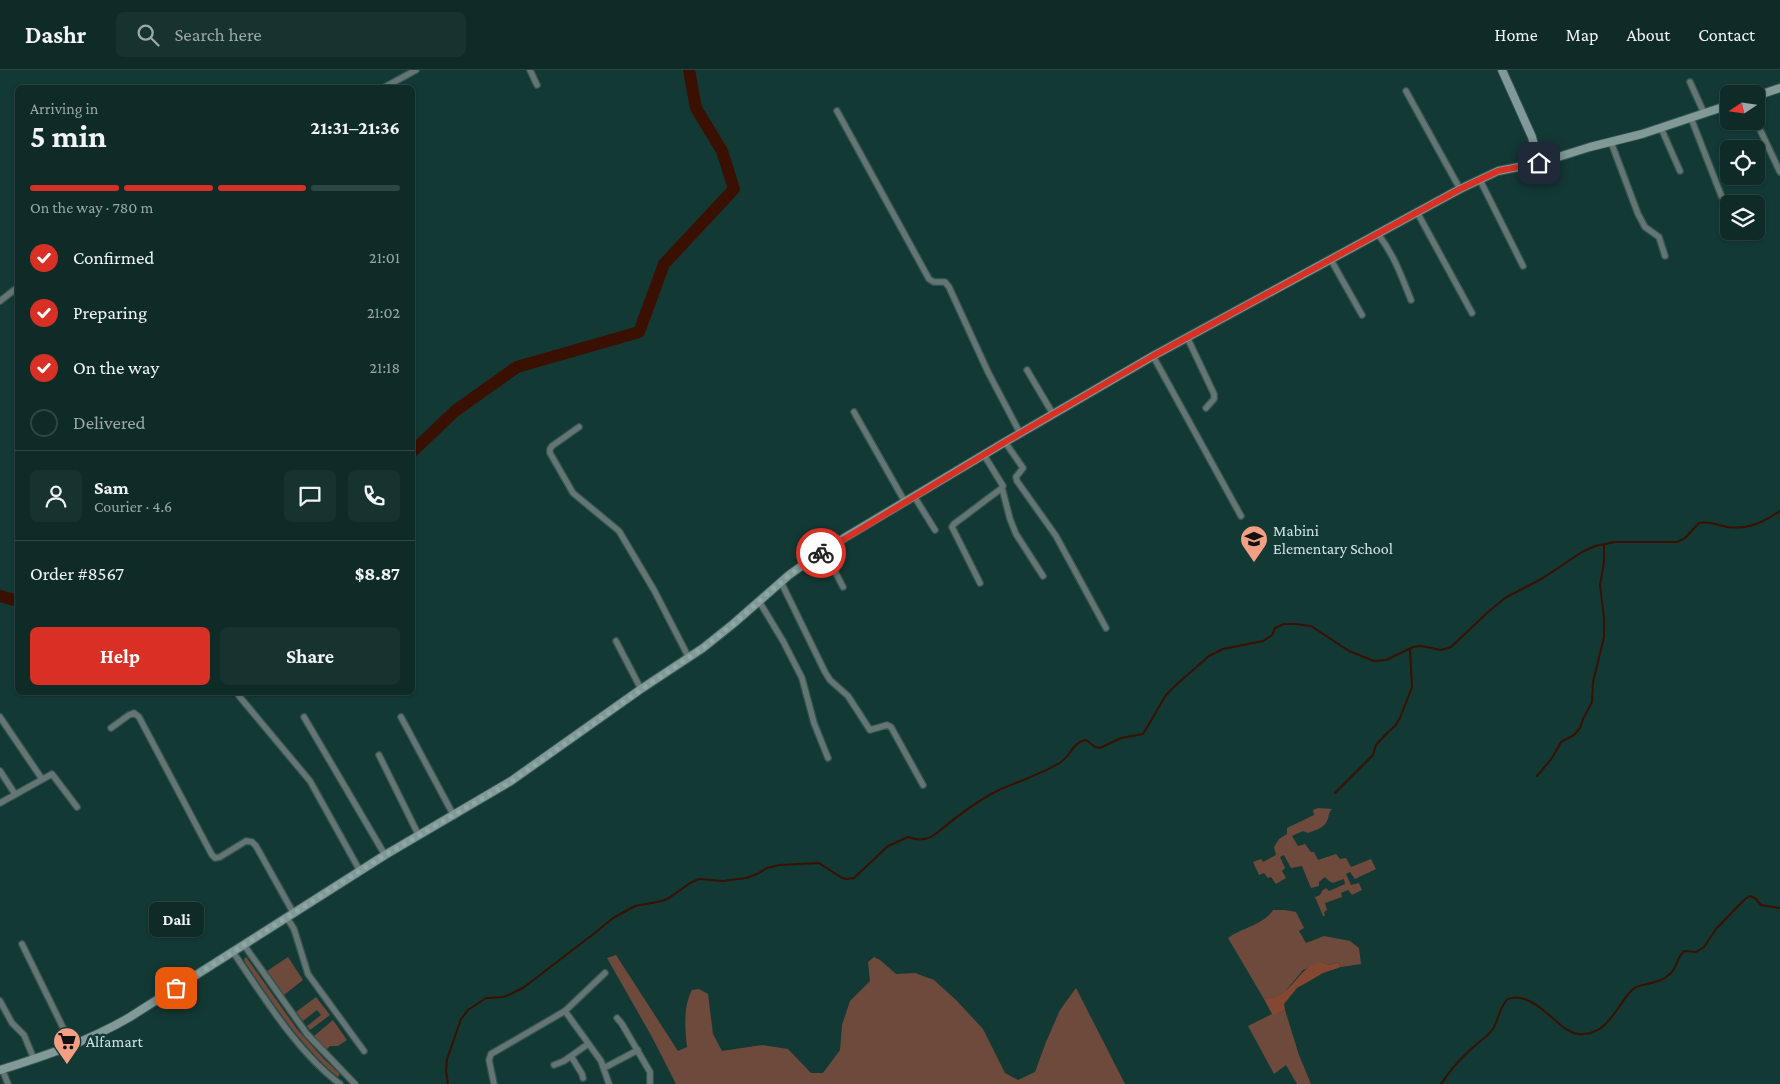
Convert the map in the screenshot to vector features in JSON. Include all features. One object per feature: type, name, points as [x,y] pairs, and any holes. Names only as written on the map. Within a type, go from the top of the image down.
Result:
[{"type":"main road","points":[[1502,70],[1532,137],[1539,163]]},
{"type":"main road","points":[[1765,93],[1780,88]]},
{"type":"main road","points":[[1,1069],[72,1046],[125,1020],[385,855],[516,778],[689,658],[733,624],[781,582],[824,550],[1153,356],[1417,212],[1498,171],[1539,163],[1661,128],[1720,108]]},
{"type":"street","points":[[388,85],[416,70]]},
{"type":"street","points":[[530,70],[537,85]]},
{"type":"street","points":[[1690,82],[1704,113]]},
{"type":"street","points":[[1406,91],[1460,189]]},
{"type":"street","points":[[836,111],[929,279],[934,282],[945,282],[949,288],[988,372],[1020,433]]},
{"type":"street","points":[[1692,118],[1721,195]]},
{"type":"street","points":[[1661,128],[1680,171]]},
{"type":"street","points":[[1760,130],[1780,172]]},
{"type":"street","points":[[1612,142],[1638,214],[1645,227],[1659,237],[1665,256]]},
{"type":"street","points":[[1480,180],[1523,266]]},
{"type":"street","points":[[1417,212],[1472,313]]},
{"type":"street","points":[[1378,234],[1394,258],[1411,300]]},
{"type":"street","points":[[1331,260],[1362,315]]},
{"type":"street","points":[[0,301],[15,289]]},
{"type":"street","points":[[1187,338],[1214,394],[1214,399],[1206,408]]},
{"type":"street","points":[[1153,356],[1241,516]]},
{"type":"street","points":[[1026,370],[1053,414]]},
{"type":"street","points":[[854,412],[905,502]]},
{"type":"street","points":[[579,427],[552,446],[550,453],[573,493],[619,531],[654,590],[689,658]]},
{"type":"street","points":[[1005,442],[1023,468],[1016,477],[1017,481],[1056,536],[1106,628]]},
{"type":"street","points":[[984,454],[1002,486],[1010,519],[1016,534],[1043,576]]},
{"type":"street","points":[[980,583],[952,527],[1002,488]]},
{"type":"street","points":[[914,496],[935,530]]},
{"type":"street","points":[[824,550],[843,587]]},
{"type":"street","points":[[781,582],[830,680],[848,696],[870,730],[887,725],[891,727],[923,785]]},
{"type":"street","points":[[759,601],[802,678],[814,723],[828,758]]},
{"type":"street","points":[[616,641],[642,689]]},
{"type":"street","points":[[240,696],[310,781],[360,871]]},
{"type":"street","points":[[111,728],[134,713],[139,717],[212,856],[215,858],[220,857],[246,841],[252,842],[256,846],[290,916],[308,974],[364,1051]]},
{"type":"street","points":[[0,717],[42,779]]},
{"type":"street","points":[[304,717],[385,855]]},
{"type":"street","points":[[401,718],[454,816]]},
{"type":"street","points":[[379,755],[419,836]]},
{"type":"street","points":[[0,771],[15,794]]},
{"type":"street","points":[[0,803],[52,774],[77,807]]},
{"type":"street","points":[[22,944],[72,1046]]},
{"type":"street","points":[[244,945],[307,1034],[355,1084]]},
{"type":"street","points":[[233,952],[299,1045],[318,1066],[340,1084]]},
{"type":"street","points":[[494,1084],[489,1060],[491,1054],[565,1010],[605,973]]},
{"type":"street","points":[[0,1001],[12,1023],[24,1035],[34,1059]]},
{"type":"street","points":[[565,1010],[604,1068],[609,1084]]},
{"type":"street","points":[[617,1018],[650,1072],[650,1084]]},
{"type":"street","points":[[554,1065],[564,1061],[588,1044]]},
{"type":"street","points":[[604,1068],[638,1050]]},
{"type":"street","points":[[571,1056],[583,1078]]},
{"type":"street","points":[[1,1069],[8,1084]]},
{"type":"shaded area","points":[[1318,808],[1332,809],[1327,821],[1321,828],[1308,833],[1303,831],[1292,836],[1298,846],[1305,844],[1311,852],[1314,852],[1318,860],[1336,854],[1340,859],[1346,858],[1351,867],[1371,859],[1376,869],[1355,879],[1350,872],[1346,874],[1351,885],[1359,883],[1362,890],[1352,895],[1348,890],[1341,893],[1342,897],[1325,903],[1327,910],[1324,912],[1325,916],[1323,916],[1315,897],[1320,895],[1326,888],[1329,891],[1345,884],[1344,879],[1332,882],[1325,877],[1319,882],[1319,886],[1311,888],[1302,866],[1291,868],[1284,855],[1280,857],[1285,868],[1282,871],[1286,878],[1276,884],[1271,877],[1268,878],[1264,873],[1259,875],[1253,862],[1261,859],[1263,862],[1276,855],[1274,847],[1279,839],[1287,834],[1287,828],[1314,815],[1313,810]]},
{"type":"shaded area","points":[[1273,910],[1296,912],[1304,928],[1299,931],[1306,943],[1324,936],[1350,941],[1359,948],[1361,964],[1341,967],[1338,962],[1329,965],[1323,962],[1303,970],[1284,993],[1276,997],[1264,999],[1228,938],[1265,919]]},
{"type":"shaded area","points":[[616,955],[678,1051],[687,1047],[685,1026],[687,1004],[692,990],[699,989],[708,994],[713,1034],[722,1051],[762,1045],[788,1049],[811,1073],[823,1073],[840,1050],[842,1025],[850,1001],[870,981],[868,962],[874,957],[896,974],[915,973],[934,980],[983,1029],[1005,1073],[1018,1080],[1035,1072],[1060,1010],[1076,988],[1125,1084],[676,1084],[652,1037],[607,958]]},
{"type":"shaded area","points":[[246,957],[297,1029],[340,1074],[338,1077],[312,1052],[287,1023],[245,962],[244,959]]},
{"type":"shaded area","points":[[288,957],[303,980],[284,995],[267,971]]},
{"type":"shaded area","points":[[1323,962],[1329,965],[1338,962],[1341,967],[1323,973],[1297,988],[1284,1004],[1285,1010],[1278,1014],[1272,1014],[1264,999],[1283,993],[1310,966]]},
{"type":"shaded area","points":[[316,997],[330,1015],[310,1030],[307,1026],[321,1015],[317,1010],[303,1021],[296,1012]]},
{"type":"shaded area","points":[[1285,1010],[1299,1055],[1311,1084],[1297,1084],[1286,1065],[1274,1074],[1248,1026]]},
{"type":"shaded area","points":[[333,1020],[347,1040],[338,1046],[330,1046],[327,1049],[314,1036]]},
{"type":"waterway","points":[[415,449],[455,411],[517,367],[639,332],[664,264],[734,189],[722,151],[696,108],[689,70]]},
{"type":"waterway","points":[[448,1084],[447,1059],[461,1019],[468,1010],[486,998],[504,997],[523,988],[613,918],[635,906],[669,898],[699,879],[723,881],[746,878],[767,868],[779,865],[819,863],[842,878],[854,878],[888,846],[908,837],[923,839],[934,835],[989,795],[1046,771],[1061,762],[1082,741],[1086,740],[1095,747],[1100,748],[1121,738],[1143,734],[1166,695],[1209,656],[1223,649],[1263,641],[1272,635],[1275,628],[1284,624],[1295,624],[1311,626],[1349,651],[1374,661],[1386,660],[1413,647],[1421,646],[1441,650],[1451,647],[1505,598],[1543,578],[1582,552],[1595,546],[1615,542],[1677,542],[1685,538],[1699,523],[1706,522],[1735,528],[1749,526],[1762,522],[1780,511]]},
{"type":"waterway","points":[[1537,776],[1552,758],[1561,742],[1574,735],[1580,728],[1592,702],[1593,682],[1604,637],[1600,585],[1604,562],[1604,546]]},
{"type":"waterway","points":[[0,596],[15,600]]},
{"type":"waterway","points":[[1335,793],[1373,755],[1376,745],[1395,726],[1400,718],[1412,687],[1410,649]]},
{"type":"waterway","points":[[1441,1084],[1460,1060],[1493,1029],[1503,1004],[1508,999],[1519,998],[1530,1001],[1574,1033],[1584,1034],[1593,1032],[1607,1023],[1633,989],[1666,977],[1671,973],[1684,951],[1696,952],[1704,947],[1716,929],[1745,899],[1750,896],[1755,898],[1761,905],[1780,908]]},
{"type":"way so far","points":[[176,988],[385,855],[512,781],[703,648],[789,575],[821,553]]},
{"type":"place","name":"Mabini Elementary School","points":[[1254,563]]},
{"type":"place","name":"Dali","points":[[176,988]]},
{"type":"place","name":"Alfamart","points":[[67,1065]]},
{"type":"route","points":[[821,553],[1005,442],[1153,356],[1321,264],[1460,189],[1498,171],[1539,163]]}]
